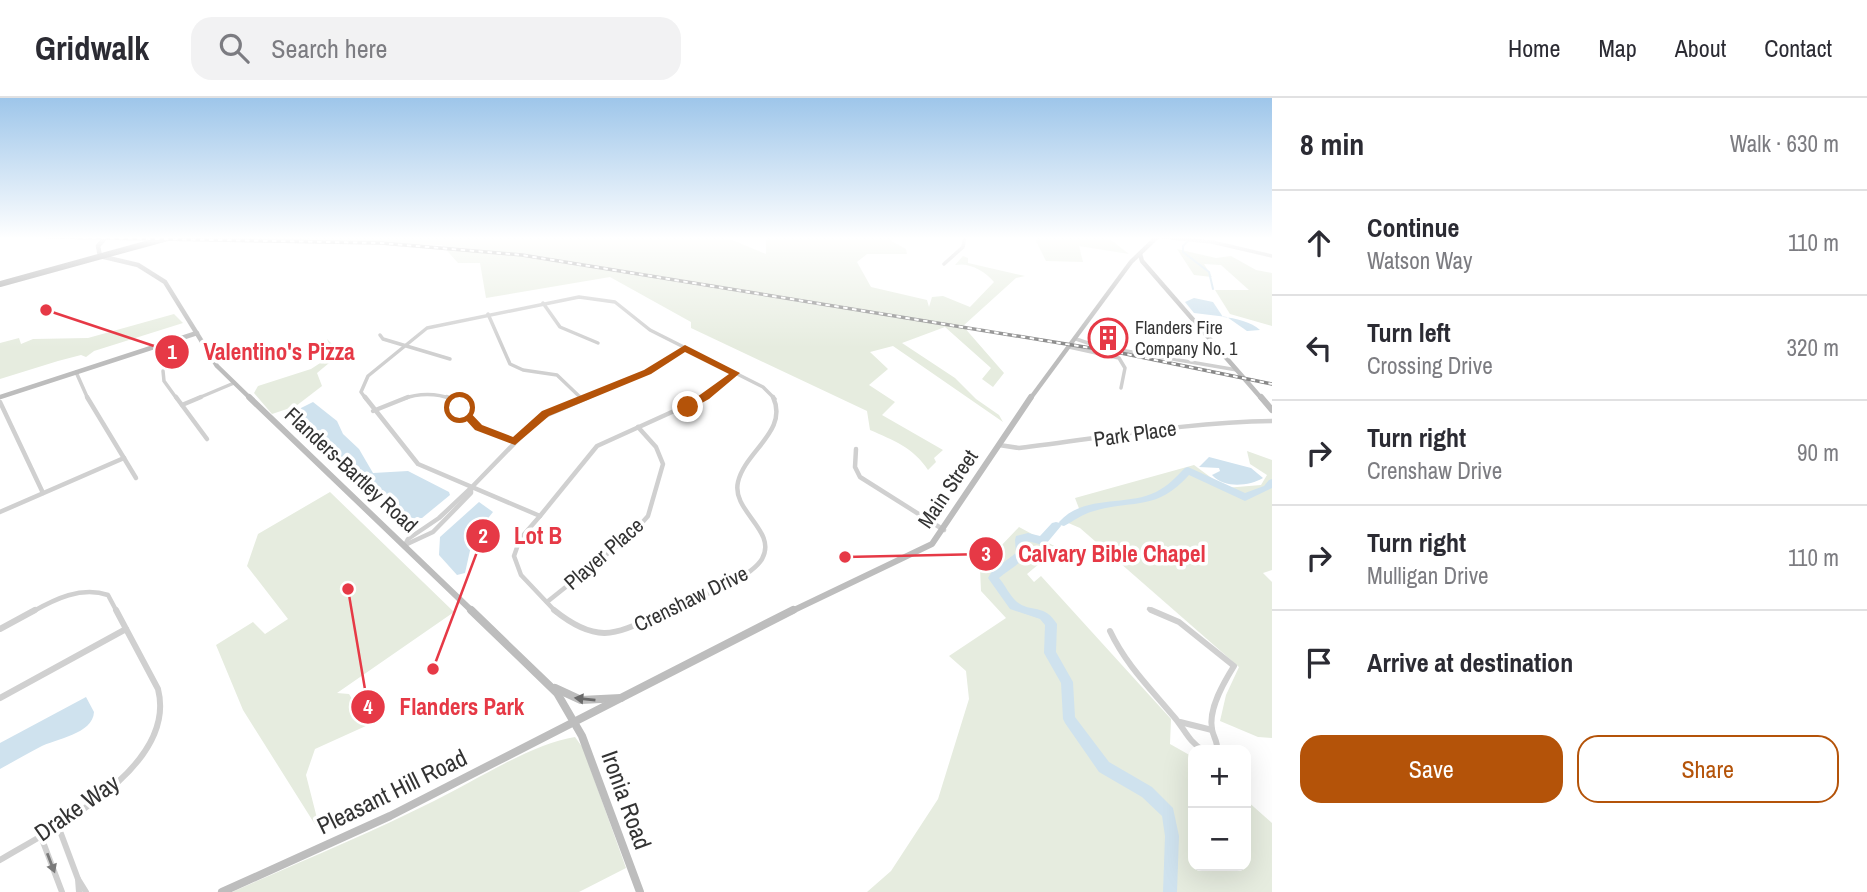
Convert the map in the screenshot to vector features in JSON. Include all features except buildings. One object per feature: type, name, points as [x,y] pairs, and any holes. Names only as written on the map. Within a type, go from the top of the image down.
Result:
[{"type":"highway","points":[[0,284],[36,274]]},
{"type":"street","name":"Flanders-Bartley Road","points":[[154,274],[173,292],[214,362],[550,685],[576,722]]},
{"type":"street","name":"Main Street","points":[[576,722],[813,600],[925,548],[944,530],[998,445],[1124,274]]},
{"type":"street","points":[[1153,274],[1272,410]]},
{"type":"street","name":"Crenshaw Drive","points":[[579,297],[607,299],[650,330],[768,390],[780,409],[778,420],[742,473],[736,489],[742,506],[765,538],[760,563],[746,574],[613,635],[594,634],[579,628],[522,580],[514,563],[519,543],[540,516],[418,464],[361,395],[363,383],[404,345],[431,326],[543,303],[579,297]]},
{"type":"street","points":[[543,303],[560,327],[598,343]]},
{"type":"street","points":[[488,314],[510,364],[523,370],[557,375],[581,398]]},
{"type":"street","points":[[43,493],[0,399],[197,333]]},
{"type":"street","points":[[380,335],[383,339],[450,359]]},
{"type":"street","points":[[1076,339],[1107,348],[1237,370]]},
{"type":"street","points":[[405,545],[414,545],[442,524],[471,493],[471,488],[545,414],[654,370],[685,348]]},
{"type":"street","points":[[1069,348],[1112,355],[1122,361],[1125,372],[1121,388]]},
{"type":"street","points":[[163,371],[164,381],[207,439]]},
{"type":"street","points":[[76,372],[83,391],[136,478]]},
{"type":"street","points":[[540,516],[596,448],[700,401],[735,373]]},
{"type":"street","points":[[182,405],[234,383]]},
{"type":"street","points":[[373,411],[413,395],[442,395],[454,400],[478,427],[515,442]]},
{"type":"street","name":"Park Place","points":[[998,445],[1019,448],[1165,431],[1214,421],[1272,421]]},
{"type":"street","name":"Player Place","points":[[547,602],[632,534],[648,516],[663,464],[658,450],[638,427]]},
{"type":"street","points":[[856,449],[855,469],[860,477],[944,530]]},
{"type":"street","points":[[0,512],[124,458]]},
{"type":"street","name":"Drake Way","points":[[0,629],[57,600],[90,590],[108,595],[161,700],[159,719],[146,748],[119,781],[0,860]]},
{"type":"street","points":[[1149,609],[1179,622],[1234,666],[1223,685],[1212,730],[1218,745]]},
{"type":"street","points":[[0,698],[126,629]]},
{"type":"street","points":[[1110,631],[1123,659],[1178,721],[1194,745]]},
{"type":"street","points":[[550,685],[581,700],[622,698]]},
{"type":"street","points":[[1178,721],[1212,730]]},
{"type":"street","name":"Pleasant Hill Road","points":[[222,892],[390,816],[576,722]]},
{"type":"street","name":"Ironia Road","points":[[576,722],[640,892]]},
{"type":"street","points":[[57,823],[78,879],[86,892]]},
{"type":"street","points":[[40,834],[62,892]]},
{"type":"street","points":[[78,879],[79,892]]},
{"type":"shaded area","points":[[482,274],[864,274],[871,287],[927,300],[929,307],[932,297],[943,296],[970,307],[994,282],[986,274],[1025,276],[1016,278],[963,326],[1004,373],[993,387],[982,379],[991,368],[945,327],[902,343],[955,378],[976,399],[999,415],[1003,422],[893,346],[870,352],[888,369],[869,385],[895,402],[882,415],[943,450],[934,458],[936,462],[928,470],[910,450],[870,430],[867,411],[691,328],[691,322],[610,277],[486,298]]},
{"type":"shaded area","points":[[1210,274],[1212,277],[1194,275]]},
{"type":"shaded area","points":[[1231,274],[1272,274],[1272,326],[1230,314],[1215,290],[1249,290]]},
{"type":"shaded area","points":[[174,314],[183,323],[94,351],[86,357],[81,355],[0,379],[0,343],[19,338],[21,344],[33,339],[88,338]]},
{"type":"shaded area","points":[[327,339],[341,353],[317,373],[322,386],[296,406],[272,414],[254,393],[258,386],[311,369],[334,354]]},
{"type":"shaded area","points":[[1247,451],[1272,460],[1272,570],[1263,573],[1272,582],[1272,738],[1258,737],[1220,721],[1226,695],[1239,667],[1080,528],[1066,522],[1080,511],[1075,498],[1194,465],[1225,488],[1261,485],[1267,475],[1250,464]]},
{"type":"shaded area","points":[[330,492],[454,612],[337,693],[349,694],[368,725],[315,749],[306,775],[321,834],[243,710],[216,645],[253,622],[265,634],[288,619],[247,566],[258,534]]},
{"type":"shaded area","points":[[1019,527],[1058,548],[1027,574],[1034,582],[1041,576],[1171,719],[1170,744],[1188,754],[1188,871],[1251,871],[1251,804],[1272,823],[1272,892],[867,892],[891,871],[938,799],[969,699],[966,671],[949,656],[1006,618],[981,591],[980,568]]},
{"type":"shaded area","points":[[575,737],[583,748],[626,868],[579,892],[232,892],[409,813],[523,755]]},
{"type":"water","points":[[1194,298],[1213,302],[1223,316],[1194,313],[1185,302]]},
{"type":"water","points":[[1228,318],[1238,319],[1260,330],[1247,331]]},
{"type":"water","points":[[313,402],[337,421],[343,434],[359,449],[373,473],[408,471],[449,492],[450,495],[422,518],[402,519],[391,505],[372,494],[294,422],[291,413]]},
{"type":"water","points":[[1209,457],[1251,468],[1263,478],[1244,484],[1223,482],[1212,475],[1220,471],[1219,468],[1199,467]]},
{"type":"water","points":[[479,502],[493,512],[473,537],[465,573],[457,575],[439,555],[440,537]]},
{"type":"water","points":[[86,697],[94,712],[87,726],[0,769],[0,743]]},
{"type":"waterway","points":[[1209,274],[1213,289]]},
{"type":"waterway","points":[[1064,522],[1079,512],[1095,507],[1159,495],[1174,485],[1188,470],[1245,497],[1267,488],[1272,482]]},
{"type":"waterway","points":[[1056,526],[1042,541],[1028,537],[1020,539],[1021,554],[993,578],[1014,606],[1044,616],[1051,624],[1050,653],[1067,682],[1069,719],[1104,767],[1147,792],[1168,813],[1172,836],[1170,892]]},
{"type":"railway","points":[[638,274],[1121,353],[1272,384]]},
{"type":"place","name":"Valentino's Pizza","points":[[46,310]]},
{"type":"place","name":"Flanders Fire Company No. 1","points":[[1108,338]]},
{"type":"place","name":"Calvary Bible Chapel","points":[[845,557]]},
{"type":"place","name":"Flanders Park","points":[[348,589]]},
{"type":"place","name":"Lot B","points":[[433,669]]},
{"type":"route","points":[[460,408],[478,427],[515,442],[545,414],[654,370],[685,348],[735,373],[715,391],[688,407]]}]
